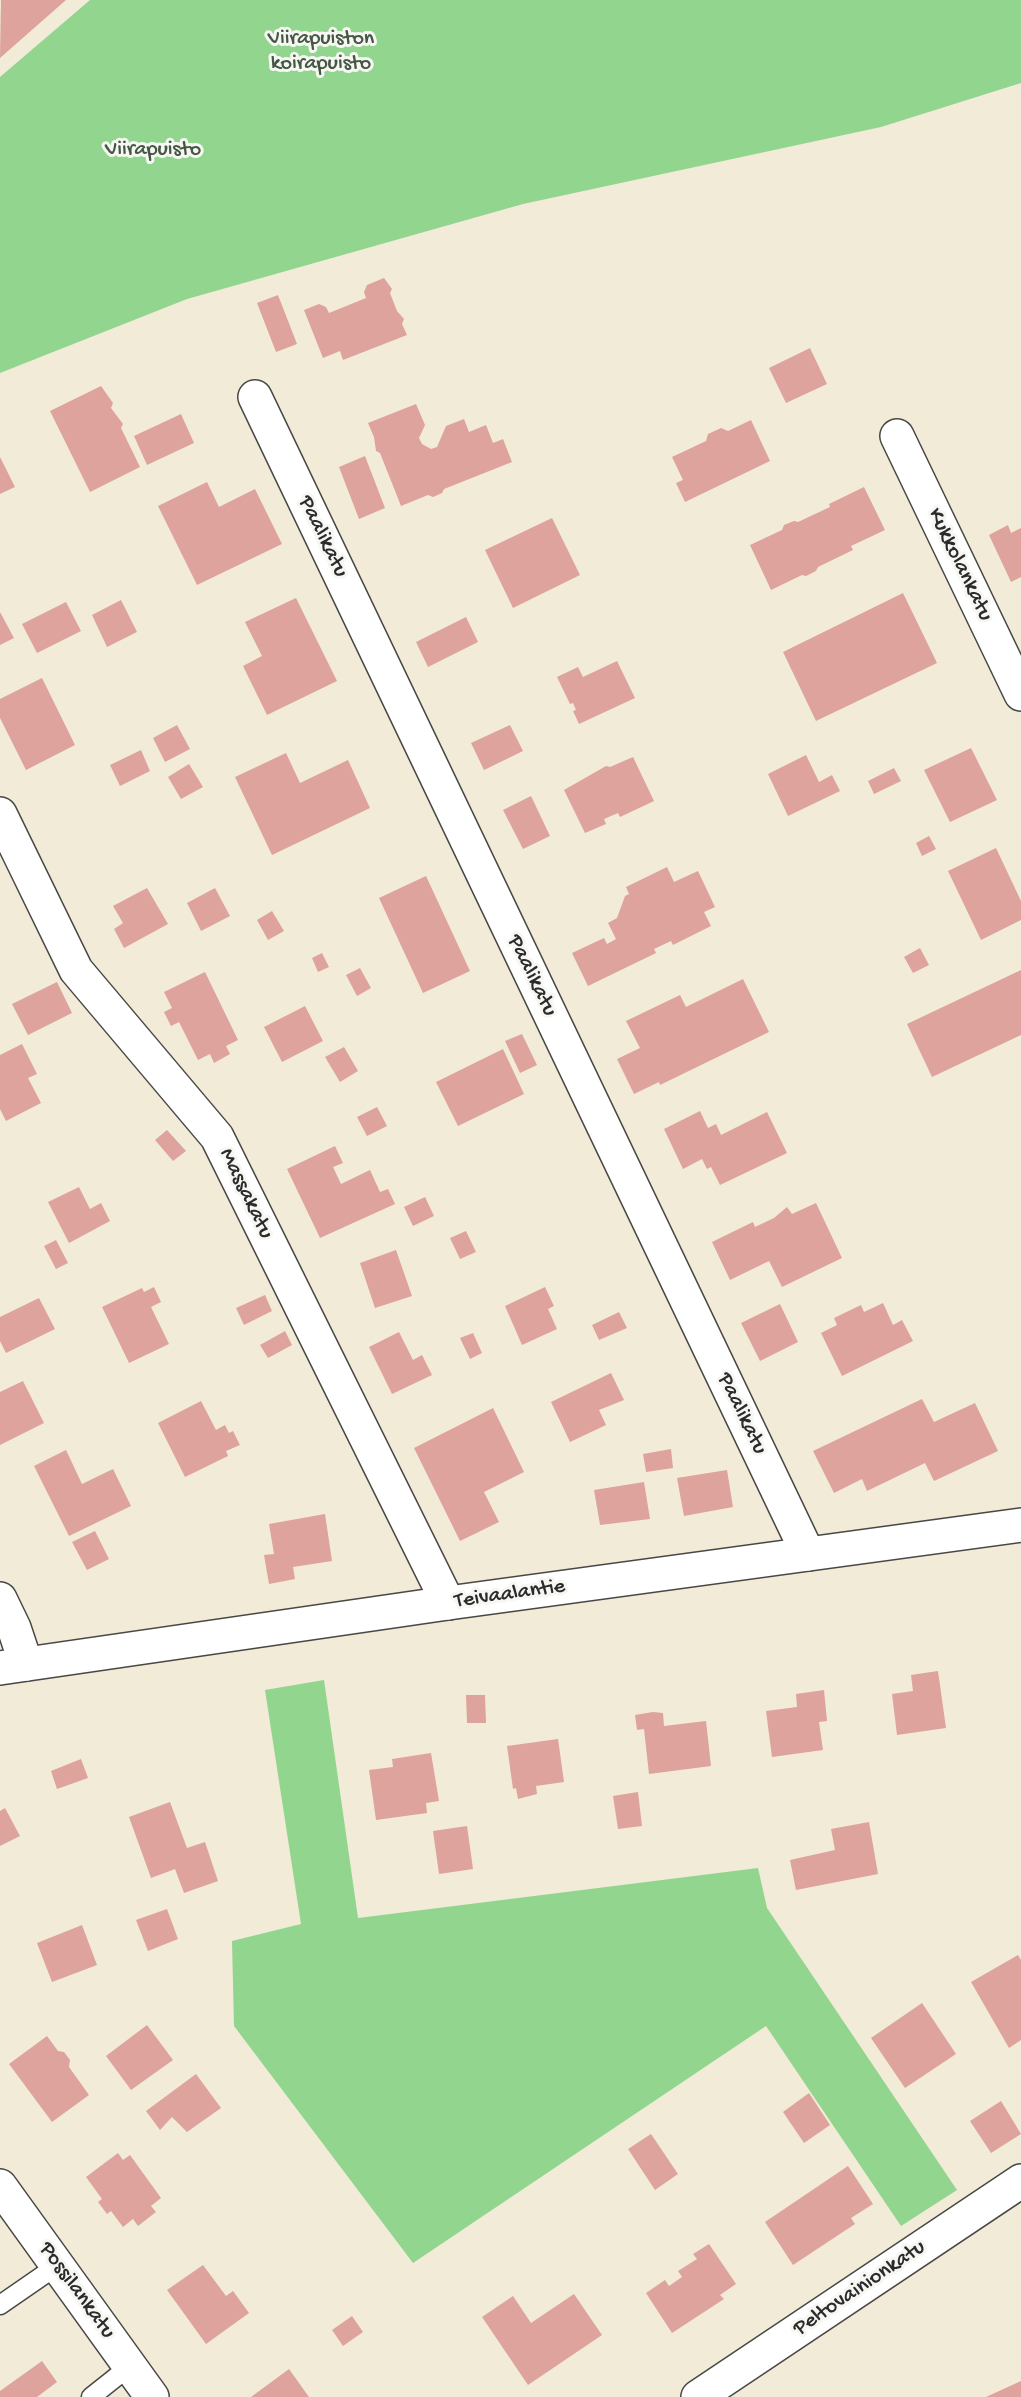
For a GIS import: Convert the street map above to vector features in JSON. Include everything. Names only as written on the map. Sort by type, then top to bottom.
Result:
[{"type":"street","name":"Paalikatu","points":[[255,398],[808,1554]]},
{"type":"street","name":"Kukkolankatu","points":[[897,436],[1021,693]]},
{"type":"street","name":"Massakatu","points":[[0,813],[76,970],[217,1137],[448,1603]]},
{"type":"street","name":"Teivaalantie","points":[[13,1666],[448,1603],[1021,1525]]},
{"type":"street","points":[[0,1599],[14,1628],[13,1666]]},
{"type":"street","name":"Peltovainionkatu","points":[[698,2397],[1021,2181]]},
{"type":"street","name":"Possilankatu","points":[[0,2186],[152,2397]]},
{"type":"lane","points":[[0,2305],[58,2265]]},
{"type":"lane","points":[[91,2397],[130,2366]]},
{"type":"green space","name":"Viirapuisto","points":[[90,0],[1021,0],[1021,83],[881,127],[523,204],[187,299],[0,373],[0,77]]},
{"type":"green space","points":[[324,1680],[358,1918],[758,1868],[767,1908],[957,2190],[901,2226],[766,2026],[413,2263],[234,2026],[232,1941],[301,1924],[265,1690]]},
{"type":"building","points":[[1,0],[66,0],[0,58]]},
{"type":"building","points":[[384,278],[392,289],[390,293],[397,311],[404,319],[402,324],[407,335],[343,360],[340,351],[323,358],[304,310],[319,304],[326,307],[329,313],[366,298],[364,292],[367,285]]},
{"type":"building","points":[[278,295],[297,344],[276,352],[257,303]]},
{"type":"building","points":[[810,348],[827,384],[786,403],[769,368]]},
{"type":"building","points":[[101,386],[113,403],[111,408],[123,424],[121,428],[140,467],[90,492],[50,411]]},
{"type":"building","points":[[416,404],[425,425],[419,438],[422,444],[431,449],[437,447],[446,426],[464,419],[469,432],[486,425],[493,443],[503,439],[512,462],[444,489],[442,493],[433,497],[428,495],[401,506],[380,453],[376,451],[374,437],[368,423]]},
{"type":"building","points":[[181,414],[194,443],[147,465],[134,436]]},
{"type":"building","points":[[751,420],[770,461],[685,502],[676,483],[683,480],[672,457],[706,441],[708,434],[721,428],[728,431]]},
{"type":"building","points":[[365,456],[385,508],[359,519],[339,467]]},
{"type":"building","points":[[0,457],[15,487],[0,494]]},
{"type":"building","points":[[207,482],[219,507],[255,489],[282,544],[197,585],[158,506]]},
{"type":"building","points":[[864,487],[885,530],[851,546],[853,550],[818,567],[816,571],[771,590],[750,545],[782,530],[784,525],[794,521],[798,522],[830,507],[829,504]]},
{"type":"building","points":[[552,518],[580,575],[513,608],[485,550]]},
{"type":"building","points":[[1008,525],[1011,533],[1021,528],[1021,577],[1011,582],[989,535]]},
{"type":"building","points":[[903,593],[937,663],[816,721],[783,652]]},
{"type":"building","points":[[296,598],[337,681],[267,715],[243,666],[262,656],[245,622]]},
{"type":"building","points":[[121,600],[137,632],[107,647],[92,615]]},
{"type":"building","points":[[66,602],[81,631],[37,653],[22,624]]},
{"type":"building","points":[[0,612],[14,638],[0,645]]},
{"type":"building","points":[[466,617],[478,642],[428,667],[416,642]]},
{"type":"building","points":[[617,661],[635,698],[579,724],[573,711],[576,710],[573,703],[570,704],[557,677],[578,667],[583,677]]},
{"type":"building","points":[[42,678],[75,745],[26,770],[0,718],[0,699]]},
{"type":"building","points":[[177,725],[190,749],[165,762],[153,738]]},
{"type":"building","points":[[510,725],[523,751],[484,770],[471,743]]},
{"type":"building","points":[[971,748],[997,800],[950,822],[924,770]]},
{"type":"building","points":[[141,750],[150,771],[120,786],[110,765]]},
{"type":"building","points":[[286,753],[300,783],[348,760],[370,808],[272,855],[235,777]]},
{"type":"building","points":[[806,755],[819,782],[832,775],[840,791],[788,816],[768,774]]},
{"type":"building","points":[[633,757],[654,801],[620,817],[618,813],[604,819],[606,824],[585,833],[564,790],[606,766],[610,767]]},
{"type":"building","points":[[189,764],[203,787],[181,799],[168,777]]},
{"type":"building","points":[[894,768],[901,781],[874,794],[868,781]]},
{"type":"building","points":[[531,796],[550,836],[523,849],[503,810]]},
{"type":"building","points":[[929,836],[936,849],[922,856],[916,843]]},
{"type":"building","points":[[996,848],[1021,901],[1021,920],[981,940],[948,871]]},
{"type":"building","points":[[667,867],[674,882],[698,871],[715,907],[704,912],[711,926],[673,945],[671,941],[654,949],[656,953],[588,986],[572,953],[604,938],[607,944],[616,939],[608,923],[617,918],[625,896],[629,894],[626,887]]},
{"type":"building","points":[[426,876],[470,971],[423,993],[379,898]]},
{"type":"building","points":[[147,888],[168,924],[124,948],[114,929],[123,923],[113,906]]},
{"type":"building","points":[[215,888],[230,916],[201,931],[187,903]]},
{"type":"building","points":[[272,911],[284,931],[268,940],[257,920]]},
{"type":"building","points":[[920,948],[929,965],[913,973],[904,957]]},
{"type":"building","points":[[322,953],[329,967],[318,972],[312,958]]},
{"type":"building","points":[[360,968],[371,988],[357,996],[346,975]]},
{"type":"building","points":[[1021,970],[1021,1035],[932,1077],[907,1024]]},
{"type":"building","points":[[205,972],[238,1040],[226,1046],[230,1054],[214,1063],[210,1054],[198,1060],[179,1022],[171,1026],[164,1012],[172,1008],[164,992]]},
{"type":"building","points":[[743,979],[769,1032],[660,1085],[659,1082],[634,1094],[617,1059],[640,1048],[626,1021],[680,995],[686,1007]]},
{"type":"building","points":[[57,982],[72,1013],[28,1035],[12,1004]]},
{"type":"building","points":[[305,1006],[323,1041],[282,1062],[264,1027]]},
{"type":"building","points":[[522,1034],[537,1065],[520,1073],[505,1041]]},
{"type":"building","points":[[22,1044],[37,1074],[28,1078],[41,1103],[6,1121],[0,1109],[0,1055]]},
{"type":"building","points":[[344,1047],[358,1071],[340,1082],[325,1057]]},
{"type":"building","points":[[503,1049],[524,1094],[458,1126],[436,1082]]},
{"type":"building","points":[[377,1107],[387,1126],[367,1136],[357,1117]]},
{"type":"building","points":[[700,1111],[708,1128],[716,1124],[721,1135],[767,1112],[787,1153],[720,1185],[711,1167],[707,1169],[702,1159],[683,1169],[664,1129]]},
{"type":"building","points":[[167,1130],[186,1151],[173,1161],[155,1140]]},
{"type":"building","points":[[335,1146],[343,1163],[333,1167],[341,1184],[370,1170],[380,1192],[388,1189],[395,1204],[320,1238],[287,1169]]},
{"type":"building","points":[[79,1187],[90,1209],[101,1203],[110,1221],[69,1243],[48,1202]]},
{"type":"building","points":[[425,1197],[434,1216],[413,1226],[404,1207]]},
{"type":"building","points":[[816,1203],[842,1258],[782,1287],[769,1261],[730,1280],[712,1242],[753,1222],[755,1227],[774,1218],[787,1207],[792,1214]]},
{"type":"building","points":[[466,1231],[476,1252],[460,1259],[450,1238]]},
{"type":"building","points":[[56,1240],[68,1263],[56,1269],[44,1246]]},
{"type":"building","points":[[396,1250],[412,1296],[375,1308],[360,1263]]},
{"type":"building","points":[[154,1287],[161,1302],[151,1307],[169,1344],[129,1363],[102,1307],[142,1288],[144,1292]]},
{"type":"building","points":[[545,1287],[554,1306],[548,1309],[557,1329],[522,1345],[505,1306]]},
{"type":"building","points":[[265,1295],[272,1311],[244,1325],[236,1308]]},
{"type":"building","points":[[39,1298],[55,1329],[6,1353],[0,1341],[0,1317]]},
{"type":"building","points":[[883,1303],[893,1325],[902,1320],[913,1341],[842,1376],[821,1333],[837,1325],[834,1318],[861,1305],[864,1312]]},
{"type":"building","points":[[780,1304],[798,1342],[760,1361],[741,1323]]},
{"type":"building","points":[[619,1312],[627,1328],[599,1340],[592,1325]]},
{"type":"building","points":[[285,1331],[292,1345],[268,1358],[260,1345]]},
{"type":"building","points":[[399,1332],[413,1360],[422,1355],[432,1375],[392,1394],[369,1347]]},
{"type":"building","points":[[473,1333],[482,1353],[470,1359],[460,1338]]},
{"type":"building","points":[[611,1373],[624,1400],[599,1410],[606,1425],[570,1442],[551,1402]]},
{"type":"building","points":[[23,1381],[44,1423],[0,1445],[0,1392]]},
{"type":"building","points":[[922,1399],[934,1422],[975,1403],[998,1451],[934,1481],[925,1463],[867,1491],[862,1479],[834,1493],[813,1451]]},
{"type":"building","points":[[201,1401],[216,1430],[225,1425],[229,1433],[233,1431],[240,1445],[226,1451],[228,1456],[185,1477],[158,1423]]},
{"type":"building","points":[[493,1408],[524,1472],[484,1492],[499,1522],[460,1541],[414,1448]]},
{"type":"building","points":[[671,1449],[673,1468],[646,1472],[643,1454]]},
{"type":"building","points":[[66,1450],[82,1484],[113,1469],[131,1506],[69,1536],[34,1466]]},
{"type":"building","points":[[727,1470],[733,1507],[684,1516],[677,1478]]},
{"type":"building","points":[[644,1482],[650,1519],[600,1525],[594,1490]]},
{"type":"building","points":[[325,1514],[332,1561],[293,1567],[295,1579],[269,1584],[264,1555],[274,1554],[269,1524]]},
{"type":"building","points":[[95,1531],[109,1559],[87,1570],[72,1542]]},
{"type":"building","points":[[938,1671],[946,1728],[897,1735],[892,1694],[913,1691],[911,1675]]},
{"type":"building","points":[[824,1690],[827,1721],[819,1722],[823,1750],[772,1757],[766,1711],[797,1707],[796,1694]]},
{"type":"building","points":[[466,1695],[485,1695],[486,1723],[467,1723]]},
{"type":"building","points":[[663,1713],[664,1726],[706,1721],[711,1766],[649,1774],[644,1729],[637,1730],[635,1715]]},
{"type":"building","points":[[558,1739],[564,1782],[536,1786],[537,1794],[518,1799],[516,1788],[513,1789],[507,1746]]},
{"type":"building","points":[[431,1753],[439,1801],[426,1803],[427,1813],[376,1820],[369,1770],[393,1767],[392,1759]]},
{"type":"building","points":[[81,1759],[88,1778],[57,1789],[51,1771]]},
{"type":"building","points":[[638,1792],[642,1826],[618,1829],[613,1796]]},
{"type":"building","points":[[170,1802],[187,1848],[205,1842],[218,1881],[184,1893],[175,1869],[151,1878],[129,1817]]},
{"type":"building","points":[[5,1808],[20,1836],[0,1846],[0,1811]]},
{"type":"building","points":[[869,1822],[878,1874],[796,1890],[790,1860],[835,1850],[831,1829]]},
{"type":"building","points":[[467,1826],[473,1869],[439,1874],[433,1831]]},
{"type":"building","points":[[167,1909],[178,1939],[148,1951],[136,1920]]},
{"type":"building","points":[[82,1925],[97,1965],[52,1982],[37,1943]]},
{"type":"building","points":[[1018,1955],[1021,1960],[1021,2040],[1009,2048],[971,1982]]},
{"type":"building","points":[[922,2003],[956,2054],[905,2088],[871,2038]]},
{"type":"building","points":[[147,2025],[173,2060],[131,2090],[106,2056]]},
{"type":"building","points":[[47,2036],[58,2051],[64,2052],[70,2060],[69,2067],[89,2095],[52,2122],[9,2064]]},
{"type":"building","points":[[196,2074],[221,2108],[187,2132],[172,2117],[160,2130],[146,2111]]},
{"type":"building","points":[[809,2093],[830,2125],[804,2143],[783,2112]]},
{"type":"building","points":[[1001,2101],[1021,2134],[991,2153],[970,2121]]},
{"type":"building","points":[[651,2134],[678,2174],[655,2190],[628,2149]]},
{"type":"building","points":[[118,2153],[123,2160],[130,2155],[161,2198],[151,2206],[156,2212],[138,2226],[133,2219],[123,2227],[111,2211],[107,2214],[98,2202],[102,2199],[86,2177]]},
{"type":"building","points":[[848,2166],[873,2204],[851,2218],[855,2224],[793,2265],[765,2222]]},
{"type":"building","points":[[709,2244],[736,2284],[720,2295],[724,2299],[672,2333],[646,2293],[665,2280],[669,2286],[682,2277],[678,2271],[697,2259],[693,2254]]},
{"type":"building","points":[[203,2265],[226,2296],[233,2291],[249,2313],[206,2344],[167,2290]]},
{"type":"building","points":[[574,2294],[602,2335],[528,2385],[482,2317],[513,2296],[531,2323]]},
{"type":"building","points":[[352,2316],[363,2332],[343,2346],[332,2330]]},
{"type":"building","points":[[42,2361],[57,2382],[37,2397],[0,2397],[0,2391]]},
{"type":"building","points":[[289,2369],[309,2397],[251,2397]]},
{"type":"building","points":[[1021,2381],[1021,2397],[986,2397]]},
{"type":"park label","name":"Viirapuiston koirapuisto","points":[[321,52]]}]
